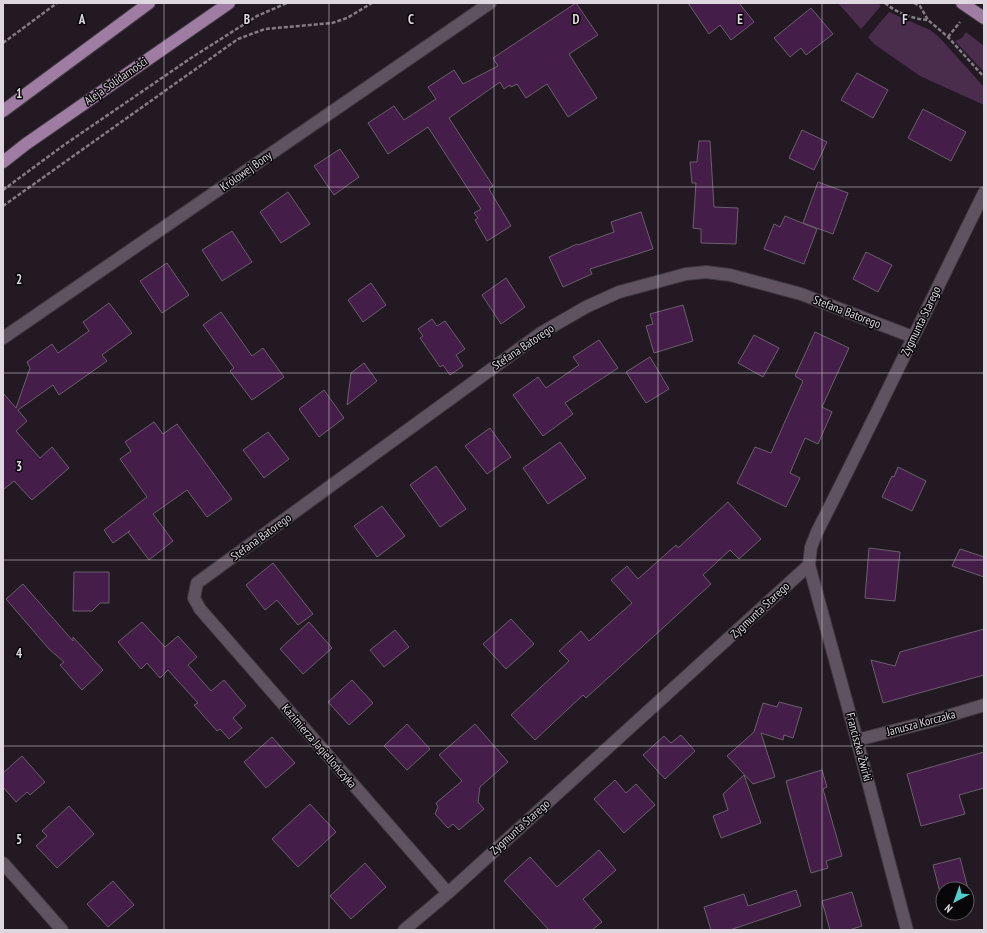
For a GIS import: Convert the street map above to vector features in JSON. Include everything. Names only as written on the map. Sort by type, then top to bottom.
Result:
[{"type":"main road","points":[[3,111],[149,3]]},
{"type":"main road","name":"Aleja Solidarności","points":[[3,162],[26,144],[229,3]]},
{"type":"main road","points":[[962,3],[984,18]]},
{"type":"street","name":"Królowej Bony","points":[[3,338],[490,3]]},
{"type":"street","name":"Zygmunta Starego","points":[[404,930],[448,893],[808,565],[811,547],[817,532],[875,417],[984,193]]},
{"type":"street","name":"Stefana Batorego","points":[[194,598],[197,583],[534,337],[586,308],[619,292],[686,274],[706,272],[730,275],[801,294],[913,337]]},
{"type":"street","name":"Franciszka Żwirki","points":[[808,565],[857,740],[907,930]]},
{"type":"street","name":"Kazimierza Jagiellończyka","points":[[194,598],[200,609],[448,893]]},
{"type":"street","name":"Janusza Korczaka","points":[[857,740],[928,722],[984,705]]},
{"type":"street","points":[[3,863],[62,930]]},
{"type":"path","points":[[3,44],[57,3]]},
{"type":"path","points":[[3,190],[64,145],[190,58],[257,16],[287,3]]},
{"type":"path","points":[[3,206],[238,39],[265,29],[332,22],[347,18],[372,3]]},
{"type":"path","points":[[885,3],[895,10],[916,20],[928,20]]},
{"type":"path","points":[[914,3],[920,6],[928,20],[948,37],[984,77]]},
{"type":"shaded area","points":[[838,3],[878,3],[881,6],[861,29]]},
{"type":"shaded area","points":[[889,12],[930,30],[938,36],[984,87],[984,105],[920,76],[874,44],[868,37]]},
{"type":"shaded area","points":[[966,32],[984,46],[984,72],[955,41],[962,38]]},
{"type":"building","points":[[576,3],[598,35],[569,54],[597,98],[568,117],[547,84],[526,98],[517,84],[511,87],[510,85],[504,89],[500,82],[449,118],[493,186],[489,189],[511,226],[487,241],[475,220],[478,218],[474,213],[481,209],[428,127],[388,154],[368,123],[394,106],[404,120],[436,99],[428,87],[454,70],[463,84],[498,66],[493,58]]},
{"type":"building","points":[[688,3],[739,3],[754,22],[731,40],[720,25],[709,34]]},
{"type":"building","points":[[811,8],[833,34],[806,55],[801,48],[790,57],[774,38]]},
{"type":"building","points":[[857,73],[888,90],[873,118],[841,100]]},
{"type":"building","points":[[923,109],[966,132],[951,161],[908,138]]},
{"type":"building","points":[[802,130],[827,142],[814,170],[789,158]]},
{"type":"building","points":[[699,141],[710,141],[714,207],[738,208],[736,244],[701,243],[701,229],[693,228],[696,183],[692,183],[690,162],[697,162]]},
{"type":"building","points":[[340,149],[359,177],[334,195],[314,166]]},
{"type":"building","points":[[818,182],[848,193],[833,234],[803,223]]},
{"type":"building","points":[[288,192],[310,224],[281,243],[260,212]]},
{"type":"building","points":[[641,212],[653,249],[590,269],[592,274],[563,287],[549,257],[577,244],[578,245],[614,232],[611,222]]},
{"type":"building","points":[[785,216],[817,229],[804,264],[764,249],[774,224],[780,227]]},
{"type":"building","points":[[232,231],[252,262],[222,281],[202,250]]},
{"type":"building","points":[[866,252],[892,265],[878,292],[853,279]]},
{"type":"building","points":[[167,263],[189,295],[162,313],[140,281]]},
{"type":"building","points":[[506,278],[525,307],[501,324],[482,295]]},
{"type":"building","points":[[371,283],[386,305],[363,322],[348,300]]},
{"type":"building","points":[[109,303],[132,333],[102,355],[107,361],[59,395],[53,385],[18,410],[27,421],[16,431],[40,458],[52,447],[69,468],[32,500],[14,481],[3,490],[3,393],[16,408],[30,368],[27,362],[52,344],[58,353],[89,331],[83,322]]},
{"type":"building","points":[[683,305],[693,341],[654,353],[646,326],[653,324],[650,314]]},
{"type":"building","points":[[221,312],[252,356],[263,348],[284,377],[252,400],[230,371],[234,368],[203,325]]},
{"type":"building","points":[[432,319],[437,326],[445,321],[465,349],[456,355],[463,366],[450,375],[443,365],[440,367],[420,338],[423,336],[418,329]]},
{"type":"building","points":[[815,332],[849,348],[822,407],[832,412],[818,444],[805,438],[790,473],[800,478],[786,507],[737,483],[755,447],[771,453],[803,381],[795,376]]},
{"type":"building","points":[[754,335],[779,348],[763,377],[738,363]]},
{"type":"building","points":[[599,340],[618,368],[565,403],[573,414],[543,436],[513,395],[538,377],[546,388],[579,365],[573,357]]},
{"type":"building","points":[[650,357],[669,389],[646,403],[626,372]]},
{"type":"building","points":[[364,363],[377,381],[347,405],[351,373]]},
{"type":"building","points":[[324,390],[344,418],[319,437],[299,409]]},
{"type":"building","points":[[154,422],[163,434],[177,424],[232,499],[207,517],[187,490],[153,514],[173,541],[149,560],[128,532],[113,543],[104,530],[147,497],[120,459],[131,451],[125,442]]},
{"type":"building","points":[[490,428],[511,457],[487,474],[465,446]]},
{"type":"building","points":[[268,432],[289,459],[264,478],[243,450]]},
{"type":"building","points":[[560,442],[586,478],[548,504],[523,468]]},
{"type":"building","points":[[436,466],[466,509],[440,527],[410,485]]},
{"type":"building","points":[[898,467],[926,481],[912,511],[882,497]]},
{"type":"building","points":[[728,502],[761,539],[739,559],[730,550],[703,575],[711,584],[586,698],[583,695],[535,740],[511,715],[569,661],[559,651],[581,631],[589,641],[632,603],[611,580],[627,566],[638,579],[676,545],[678,548]]},
{"type":"building","points":[[382,506],[405,536],[377,557],[354,526]]},
{"type":"building","points":[[869,548],[900,552],[895,601],[865,598]]},
{"type":"building","points":[[960,549],[984,557],[984,577],[952,566]]},
{"type":"building","points":[[273,563],[313,614],[298,625],[277,600],[265,610],[246,585]]},
{"type":"building","points":[[74,572],[109,572],[109,603],[100,603],[92,611],[73,611]]},
{"type":"building","points":[[23,584],[73,641],[73,637],[103,670],[82,690],[60,665],[64,662],[49,649],[6,599]]},
{"type":"building","points":[[511,619],[534,644],[506,669],[483,644]]},
{"type":"building","points":[[142,622],[165,647],[178,636],[197,657],[188,665],[211,691],[224,680],[246,706],[233,718],[242,728],[229,739],[220,729],[217,731],[194,705],[198,703],[168,670],[160,678],[147,663],[141,669],[118,642]]},
{"type":"building","points":[[309,622],[332,648],[303,674],[280,649]]},
{"type":"building","points":[[984,629],[984,675],[883,703],[871,660],[895,666],[900,652]]},
{"type":"building","points":[[395,630],[409,647],[384,667],[370,650]]},
{"type":"building","points":[[352,680],[373,703],[349,725],[328,702]]},
{"type":"building","points":[[779,702],[802,708],[793,738],[784,735],[783,740],[761,733],[775,777],[753,784],[727,756],[754,732],[763,703],[777,707]]},
{"type":"building","points":[[407,724],[430,749],[407,770],[384,746]]},
{"type":"building","points":[[475,724],[508,762],[480,787],[478,802],[484,809],[459,830],[453,824],[448,828],[435,814],[438,807],[436,803],[462,781],[439,755]]},
{"type":"building","points":[[681,735],[695,751],[665,779],[643,755],[664,736],[671,743]]},
{"type":"building","points":[[272,737],[295,763],[266,788],[244,762]]},
{"type":"building","points":[[984,752],[984,788],[959,795],[965,814],[921,826],[907,774]]},
{"type":"building","points":[[22,756],[45,782],[30,795],[27,792],[16,802],[3,787],[3,773]]},
{"type":"building","points":[[822,770],[827,787],[823,789],[842,856],[826,861],[828,868],[811,873],[786,781]]},
{"type":"building","points":[[744,775],[761,823],[721,838],[713,816],[728,810],[723,794]]},
{"type":"building","points":[[615,780],[626,793],[636,784],[655,805],[624,833],[594,799]]},
{"type":"building","points":[[310,804],[336,832],[298,867],[272,839]]},
{"type":"building","points":[[69,806],[94,834],[57,868],[36,846],[47,836],[42,831]]},
{"type":"building","points":[[599,850],[616,870],[583,899],[602,922],[592,930],[549,930],[504,881],[530,857],[557,887]]},
{"type":"building","points":[[960,858],[966,881],[937,881],[933,865]]},
{"type":"building","points":[[365,863],[386,887],[351,919],[330,896]]},
{"type":"building","points":[[113,881],[134,905],[108,927],[87,904]]},
{"type":"building","points":[[796,890],[801,906],[730,930],[711,930],[704,907],[744,894],[748,906]]},
{"type":"building","points":[[852,892],[862,926],[849,930],[830,930],[822,901]]}]
